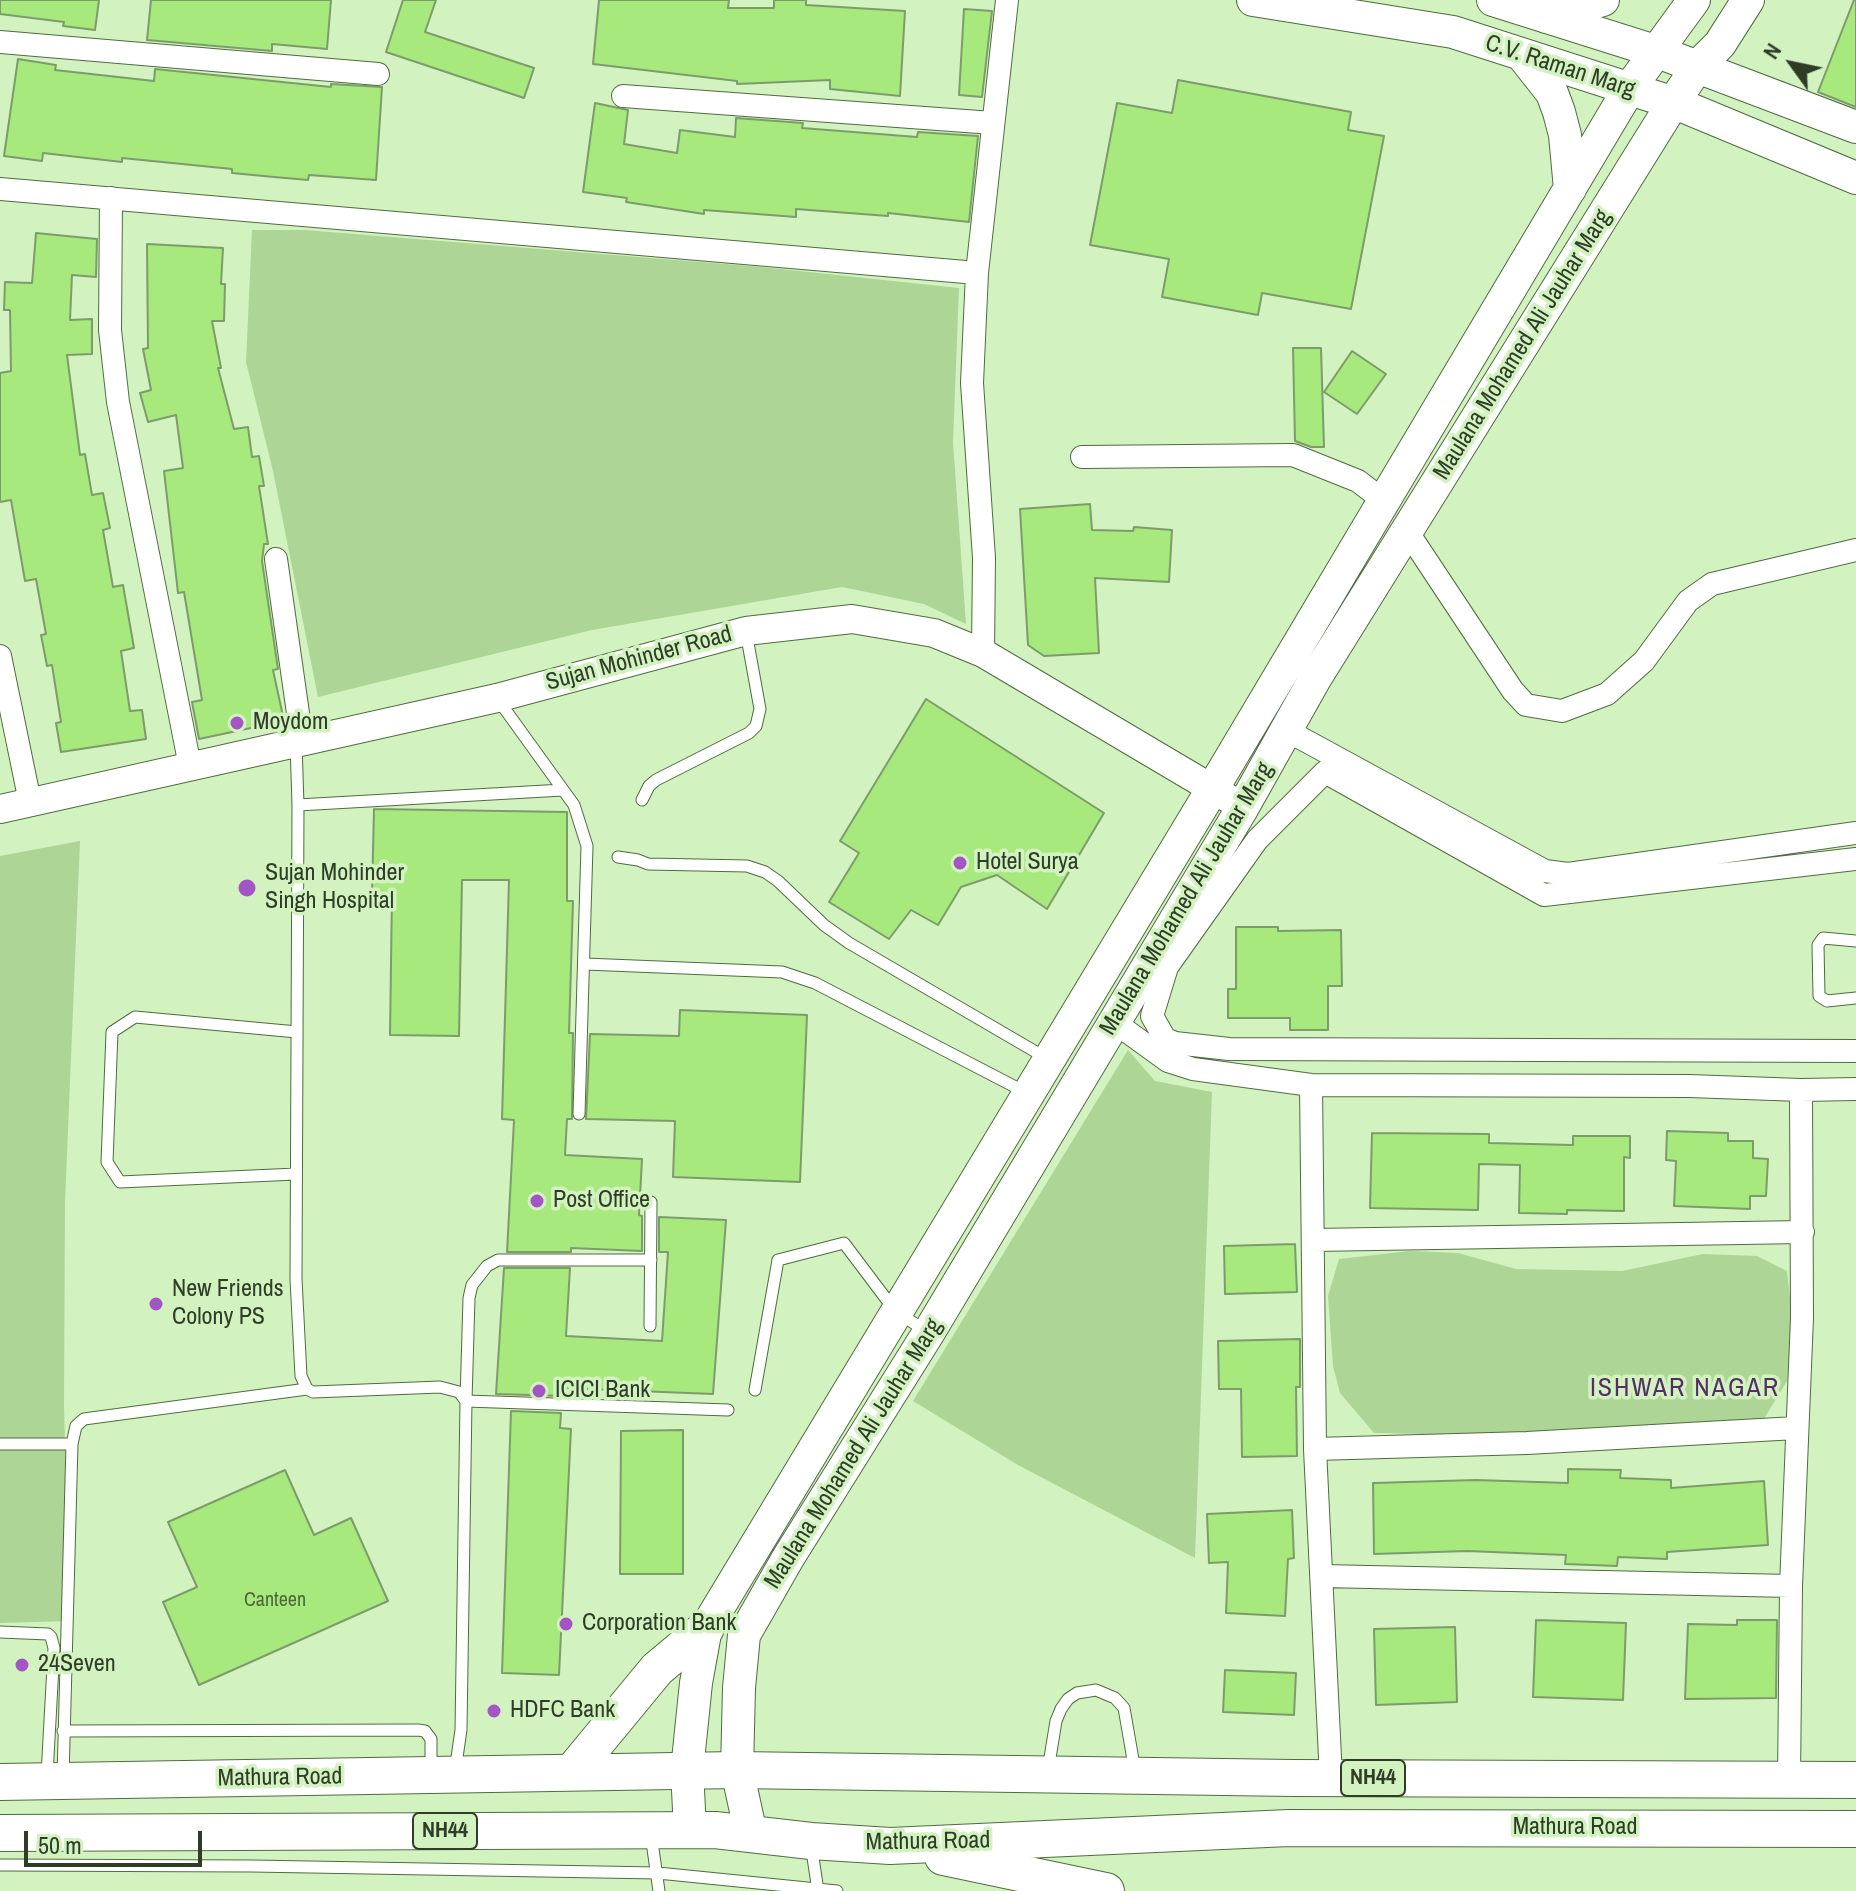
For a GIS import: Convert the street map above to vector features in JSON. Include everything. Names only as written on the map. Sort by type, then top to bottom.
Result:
[{"type":"main road","name":"C.V. Raman Marg","points":[[1253,0],[1453,32],[1673,103],[1856,178]]},
{"type":"main road","name":"C.V. Raman Marg","points":[[1493,0],[1658,52],[1856,127]]},
{"type":"main road","points":[[1546,17],[1603,0]]},
{"type":"main road","name":"Maulana Mohamed Ali Jauhar Marg","points":[[690,1830],[687,1770],[696,1683],[706,1628],[1213,788],[1629,89],[1694,0]]},
{"type":"main road","name":"Maulana Mohamed Ali Jauhar Marg","points":[[751,1834],[737,1770],[744,1635],[788,1558],[929,1332],[1407,531],[1673,103],[1698,66],[1720,44],[1748,0]]},
{"type":"main road","points":[[1522,55],[1552,93],[1559,112],[1565,135],[1570,189]]},
{"type":"main road","points":[[572,1772],[657,1669],[706,1628]]},
{"type":"main road","name":"Mathura Road","points":[[0,1782],[687,1770],[1331,1778],[1856,1780]]},
{"type":"main road","name":"Mathura Road","points":[[0,1833],[690,1830],[890,1846],[1289,1828],[1856,1829]]},
{"type":"main road","points":[[890,1846],[1106,1891]]},
{"type":"street","points":[[983,653],[984,558],[972,383],[977,273],[1007,0]]},
{"type":"street","points":[[0,42],[378,74]]},
{"type":"street","points":[[623,96],[993,123]]},
{"type":"street","points":[[0,189],[977,273]]},
{"type":"street","points":[[111,198],[110,330],[118,402],[190,766]]},
{"type":"street","points":[[1082,457],[1293,455],[1358,481],[1384,501]]},
{"type":"street","points":[[1407,531],[1513,691],[1526,705],[1562,711],[1607,694],[1644,661],[1688,601],[1712,584],[1856,550]]},
{"type":"street","points":[[276,559],[299,742]]},
{"type":"street","name":"Sujan Mohinder Road","points":[[0,809],[497,698],[699,641],[746,631],[852,619],[934,633],[983,653],[1243,807]]},
{"type":"street","points":[[0,656],[30,802]]},
{"type":"street","points":[[1286,730],[1545,871],[1568,874],[1856,833]]},
{"type":"street","points":[[1856,859],[1544,895],[1325,772],[1257,840],[1176,954],[1167,967],[1152,1016],[1165,1039],[1175,1043],[1229,1049],[1856,1051]]},
{"type":"street","points":[[1114,1022],[1168,1061],[1193,1069],[1311,1085],[1856,1089]]},
{"type":"street","points":[[1311,1085],[1315,1449],[1331,1778]]},
{"type":"street","points":[[1789,1780],[1791,1586],[1803,1232],[1801,1090]]},
{"type":"street","points":[[1314,1240],[1803,1232]]},
{"type":"street","points":[[1315,1449],[1527,1443],[1796,1428]]},
{"type":"street","points":[[1322,1576],[1791,1586]]},
{"type":"lane","points":[[642,800],[656,780],[749,733],[756,726],[760,709],[746,631]]},
{"type":"lane","points":[[497,698],[574,805],[587,846],[579,1114]]},
{"type":"lane","points":[[299,742],[296,1279],[301,1376],[307,1389]]},
{"type":"lane","points":[[298,805],[563,790]]},
{"type":"lane","points":[[618,857],[648,864],[747,866],[765,872],[849,943],[1049,1059]]},
{"type":"lane","points":[[1856,941],[1823,938],[1818,945],[1819,996],[1827,1001],[1856,998]]},
{"type":"lane","points":[[585,964],[782,972],[815,983],[1028,1094]]},
{"type":"lane","points":[[296,1174],[120,1182],[107,1162],[112,1032],[135,1017],[297,1032]]},
{"type":"lane","points":[[650,1326],[651,1202]]},
{"type":"lane","points":[[755,1390],[778,1260],[844,1243],[896,1312],[929,1332]]},
{"type":"lane","points":[[443,1776],[461,1730],[466,1401],[472,1285],[487,1266],[498,1260],[651,1260]]},
{"type":"lane","points":[[55,1781],[63,1731],[72,1444],[74,1431],[84,1419],[307,1389],[313,1392],[440,1387],[459,1392],[466,1401]]},
{"type":"lane","points":[[466,1401],[728,1410]]},
{"type":"lane","points":[[0,1444],[72,1444]]},
{"type":"lane","points":[[0,1632],[48,1634],[51,1637],[54,1648],[55,1781]]},
{"type":"lane","points":[[1048,1774],[1056,1721],[1061,1709],[1077,1693],[1096,1690],[1115,1698],[1124,1708],[1136,1776]]},
{"type":"lane","points":[[63,1731],[418,1730],[425,1731],[431,1739],[443,1776]]},
{"type":"lane","points":[[650,1830],[659,1891]]},
{"type":"lane","points":[[811,1841],[818,1890]]},
{"type":"lane","points":[[0,1865],[658,1873],[837,1891]]},
{"type":"green space","points":[[252,230],[305,230],[762,267],[959,288],[953,442],[966,624],[924,604],[842,587],[592,630],[318,697],[273,471],[246,362]]},
{"type":"green space","points":[[80,841],[65,1202],[64,1406],[70,1621],[0,1623],[0,856]]},
{"type":"green space","points":[[1128,1050],[1155,1081],[1212,1092],[1195,1558],[1018,1465],[913,1401]]},
{"type":"green space","points":[[1410,1251],[1458,1253],[1516,1269],[1622,1271],[1703,1254],[1757,1256],[1787,1271],[1793,1324],[1787,1381],[1762,1422],[1512,1436],[1374,1433],[1340,1393],[1333,1366],[1328,1296],[1339,1259]]},
{"type":"building","points":[[0,0],[99,0],[95,30],[63,26],[64,22],[0,14]]},
{"type":"building","points":[[151,0],[331,0],[327,49],[272,44],[272,51],[147,40]]},
{"type":"building","points":[[403,0],[436,0],[425,32],[534,68],[524,98],[386,52]]},
{"type":"building","points":[[599,0],[729,0],[728,8],[774,8],[774,0],[806,0],[806,5],[905,11],[900,96],[830,89],[830,80],[737,84],[737,81],[593,64]]},
{"type":"building","points":[[1856,0],[1856,107],[1818,92]]},
{"type":"building","points":[[964,9],[992,11],[982,97],[959,95]]},
{"type":"building","points":[[18,59],[56,65],[55,70],[154,81],[155,69],[331,87],[331,84],[382,87],[376,180],[309,175],[308,180],[122,158],[122,162],[43,153],[42,161],[4,156]]},
{"type":"building","points":[[1178,80],[1351,112],[1348,130],[1384,136],[1351,309],[1262,293],[1258,315],[1162,297],[1169,259],[1090,245],[1117,103],[1172,113]]},
{"type":"building","points":[[595,103],[628,110],[624,144],[677,153],[680,130],[735,137],[736,118],[803,123],[802,128],[917,137],[918,132],[978,136],[969,222],[888,213],[888,216],[796,209],[796,217],[704,210],[704,214],[583,192]]},
{"type":"building","points":[[36,233],[97,239],[96,277],[72,275],[70,320],[92,319],[92,354],[67,355],[80,455],[85,454],[92,495],[103,493],[110,528],[103,530],[113,587],[123,585],[134,648],[121,651],[130,711],[142,710],[146,739],[61,752],[56,723],[61,722],[52,665],[47,666],[41,635],[46,634],[36,579],[25,581],[11,500],[0,502],[0,373],[11,371],[10,310],[4,310],[5,282],[32,283]]},
{"type":"building","points":[[147,244],[223,248],[221,284],[225,284],[224,321],[212,321],[221,368],[218,368],[234,429],[248,427],[252,457],[259,456],[264,486],[259,486],[268,544],[264,544],[262,561],[278,669],[273,670],[284,721],[199,739],[192,702],[202,700],[184,592],[178,593],[164,471],[183,468],[176,415],[148,422],[140,393],[151,390],[143,349],[148,348]]},
{"type":"building","points":[[1293,348],[1321,348],[1324,447],[1311,447],[1295,441]]},
{"type":"building","points":[[1352,351],[1386,374],[1357,414],[1324,392]]},
{"type":"building","points":[[1090,504],[1092,530],[1133,531],[1134,527],[1172,530],[1169,582],[1095,578],[1099,653],[1044,656],[1028,645],[1020,509]]},
{"type":"building","points":[[926,699],[1104,813],[1047,909],[997,875],[961,887],[938,925],[911,910],[889,939],[829,902],[859,853],[840,841]]},
{"type":"building","points":[[374,809],[567,812],[567,901],[573,901],[569,1033],[573,1033],[572,1119],[567,1119],[565,1155],[642,1159],[639,1215],[642,1216],[642,1251],[571,1248],[571,1252],[507,1252],[514,1120],[502,1119],[509,880],[462,880],[459,1036],[390,1035],[392,893],[372,893]]},
{"type":"building","points":[[1236,927],[1278,927],[1278,931],[1341,930],[1342,986],[1328,986],[1328,1030],[1290,1030],[1290,1018],[1228,1018],[1228,989],[1236,989]]},
{"type":"building","points":[[680,1010],[807,1015],[800,1182],[673,1177],[675,1121],[586,1119],[590,1034],[679,1036]]},
{"type":"building","points":[[1667,1131],[1728,1133],[1728,1141],[1753,1141],[1753,1158],[1768,1159],[1766,1196],[1750,1196],[1750,1209],[1674,1206],[1676,1161],[1666,1160]]},
{"type":"building","points":[[1372,1133],[1489,1134],[1489,1143],[1573,1145],[1573,1136],[1630,1136],[1630,1158],[1624,1157],[1624,1211],[1519,1213],[1520,1165],[1479,1164],[1478,1210],[1370,1208]]},
{"type":"building","points":[[659,1217],[726,1220],[713,1394],[562,1388],[562,1396],[496,1394],[504,1268],[570,1268],[566,1336],[662,1341],[668,1252],[659,1252]]},
{"type":"building","points":[[1295,1244],[1297,1292],[1225,1294],[1224,1246]]},
{"type":"building","points":[[1300,1339],[1300,1387],[1296,1387],[1297,1456],[1242,1457],[1241,1389],[1219,1389],[1218,1341]]},
{"type":"building","points":[[511,1411],[561,1413],[560,1428],[571,1429],[559,1675],[502,1673]]},
{"type":"building","points":[[683,1430],[683,1574],[620,1574],[621,1431]]},
{"type":"building","points":[[1568,1469],[1621,1470],[1620,1478],[1671,1480],[1671,1488],[1764,1481],[1768,1545],[1667,1552],[1667,1559],[1618,1557],[1617,1566],[1565,1564],[1566,1555],[1467,1551],[1374,1554],[1373,1483],[1476,1480],[1568,1483]]},
{"type":"building","points":[[285,1470],[314,1535],[351,1518],[388,1601],[199,1685],[163,1602],[197,1587],[168,1522]]},
{"type":"building","points":[[1292,1510],[1294,1558],[1288,1559],[1285,1616],[1226,1613],[1228,1562],[1209,1563],[1207,1514]]},
{"type":"building","points":[[1536,1620],[1626,1623],[1623,1700],[1533,1697]]},
{"type":"building","points":[[1737,1620],[1777,1620],[1776,1698],[1685,1699],[1688,1624],[1737,1625]]},
{"type":"building","points":[[1455,1627],[1457,1702],[1376,1705],[1374,1629]]},
{"type":"building","points":[[1225,1670],[1296,1673],[1294,1715],[1223,1712]]},
{"type":"place","name":"Moydom","points":[[237,723]]},
{"type":"place","name":"Hotel Surya","points":[[960,863]]},
{"type":"place","name":"Sujan Mohinder Singh Hospital","points":[[247,888]]},
{"type":"place","name":"Post Office","points":[[537,1201]]},
{"type":"place","name":"New Friends Colony PS","points":[[156,1304]]},
{"type":"place","name":"ICICI Bank","points":[[539,1391]]},
{"type":"place","name":"Corporation Bank","points":[[566,1624]]},
{"type":"place","name":"24Seven","points":[[22,1665]]},
{"type":"place","name":"HDFC Bank","points":[[494,1711]]},
{"type":"district","name":"ISHWAR NAGAR","points":[[1685,1389]]}]
